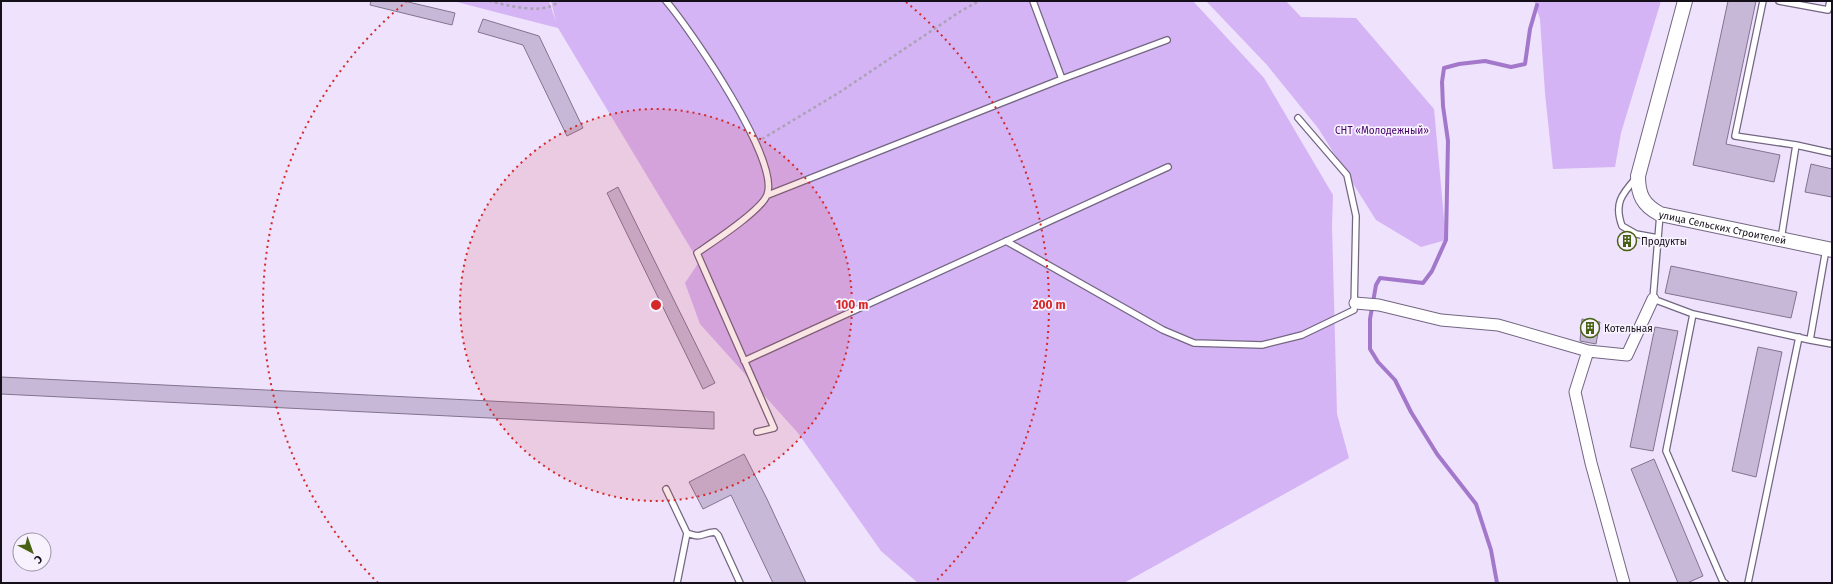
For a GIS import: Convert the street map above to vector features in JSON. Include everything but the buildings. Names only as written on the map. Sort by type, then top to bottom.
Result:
[{"type":"street","points":[[1638,176],[1685,1]]},
{"type":"street","name":"улица Сельских Строителей","points":[[1638,176],[1638,190],[1644,202],[1651,209],[1660,214],[1829,249]]},
{"type":"street","points":[[1359,303],[1379,305],[1441,320],[1498,325],[1588,351],[1627,355],[1653,298]]},
{"type":"street","points":[[1588,351],[1575,392],[1591,463],[1624,583]]},
{"type":"lane","points":[[666,1],[714,66],[757,143],[768,179],[768,195]]},
{"type":"lane","points":[[1033,1],[1062,79]]},
{"type":"lane","points":[[1763,1],[1735,136],[1796,145],[1832,153]]},
{"type":"lane","points":[[1779,1],[1828,10],[1830,1]]},
{"type":"lane","points":[[757,432],[774,428],[697,254],[758,208],[768,195],[1062,79],[1168,40]]},
{"type":"lane","points":[[1006,241],[1163,330],[1194,343],[1262,345],[1302,335],[1354,310],[1359,303],[1356,216],[1347,175],[1298,118]]},
{"type":"lane","points":[[1781,239],[1796,145]]},
{"type":"lane","points":[[744,361],[1168,167]]},
{"type":"lane","points":[[1638,176],[1623,194],[1617,213],[1622,226],[1636,234],[1658,238]]},
{"type":"lane","points":[[1660,214],[1653,298],[1693,314],[1832,344]]},
{"type":"lane","points":[[1810,340],[1829,249]]},
{"type":"lane","points":[[1693,314],[1666,451],[1723,582],[1725,583]]},
{"type":"lane","points":[[1748,583],[1799,337]]},
{"type":"lane","points":[[666,489],[687,533],[677,583]]},
{"type":"lane","points":[[687,533],[699,537],[710,532],[715,532],[718,535],[740,583]]},
{"type":"path","points":[[488,1],[521,8],[549,8],[559,1]]},
{"type":"path","points":[[757,143],[840,92],[960,11],[979,1]]},
{"type":"green space","points":[[453,1],[549,1],[556,22],[551,1],[1193,1],[1264,78],[1333,195],[1332,226],[1337,414],[1349,458],[1124,583],[918,583],[881,551],[798,433],[700,324],[685,283],[699,262],[558,28]]},
{"type":"green space","name":"СНТ «Молодежный»","points":[[1206,1],[1286,1],[1301,17],[1356,18],[1434,109],[1446,240],[1421,247],[1376,220],[1318,128],[1267,65]]},
{"type":"green space","points":[[1534,1],[1661,1],[1621,133],[1615,167],[1553,169],[1545,93],[1540,19]]},
{"type":"waterway","points":[[1497,583],[1491,550],[1476,504],[1437,454],[1411,412],[1395,380],[1378,362],[1370,349],[1370,319],[1376,285],[1380,278],[1423,283],[1432,271],[1446,240],[1448,141],[1443,106],[1442,82],[1444,68],[1459,64],[1485,61],[1511,67],[1525,64],[1530,29],[1537,5]]},
{"type":"place","name":"Продукты","points":[[1627,241]]},
{"type":"place","name":"Котельная","points":[[1590,328]]}]
